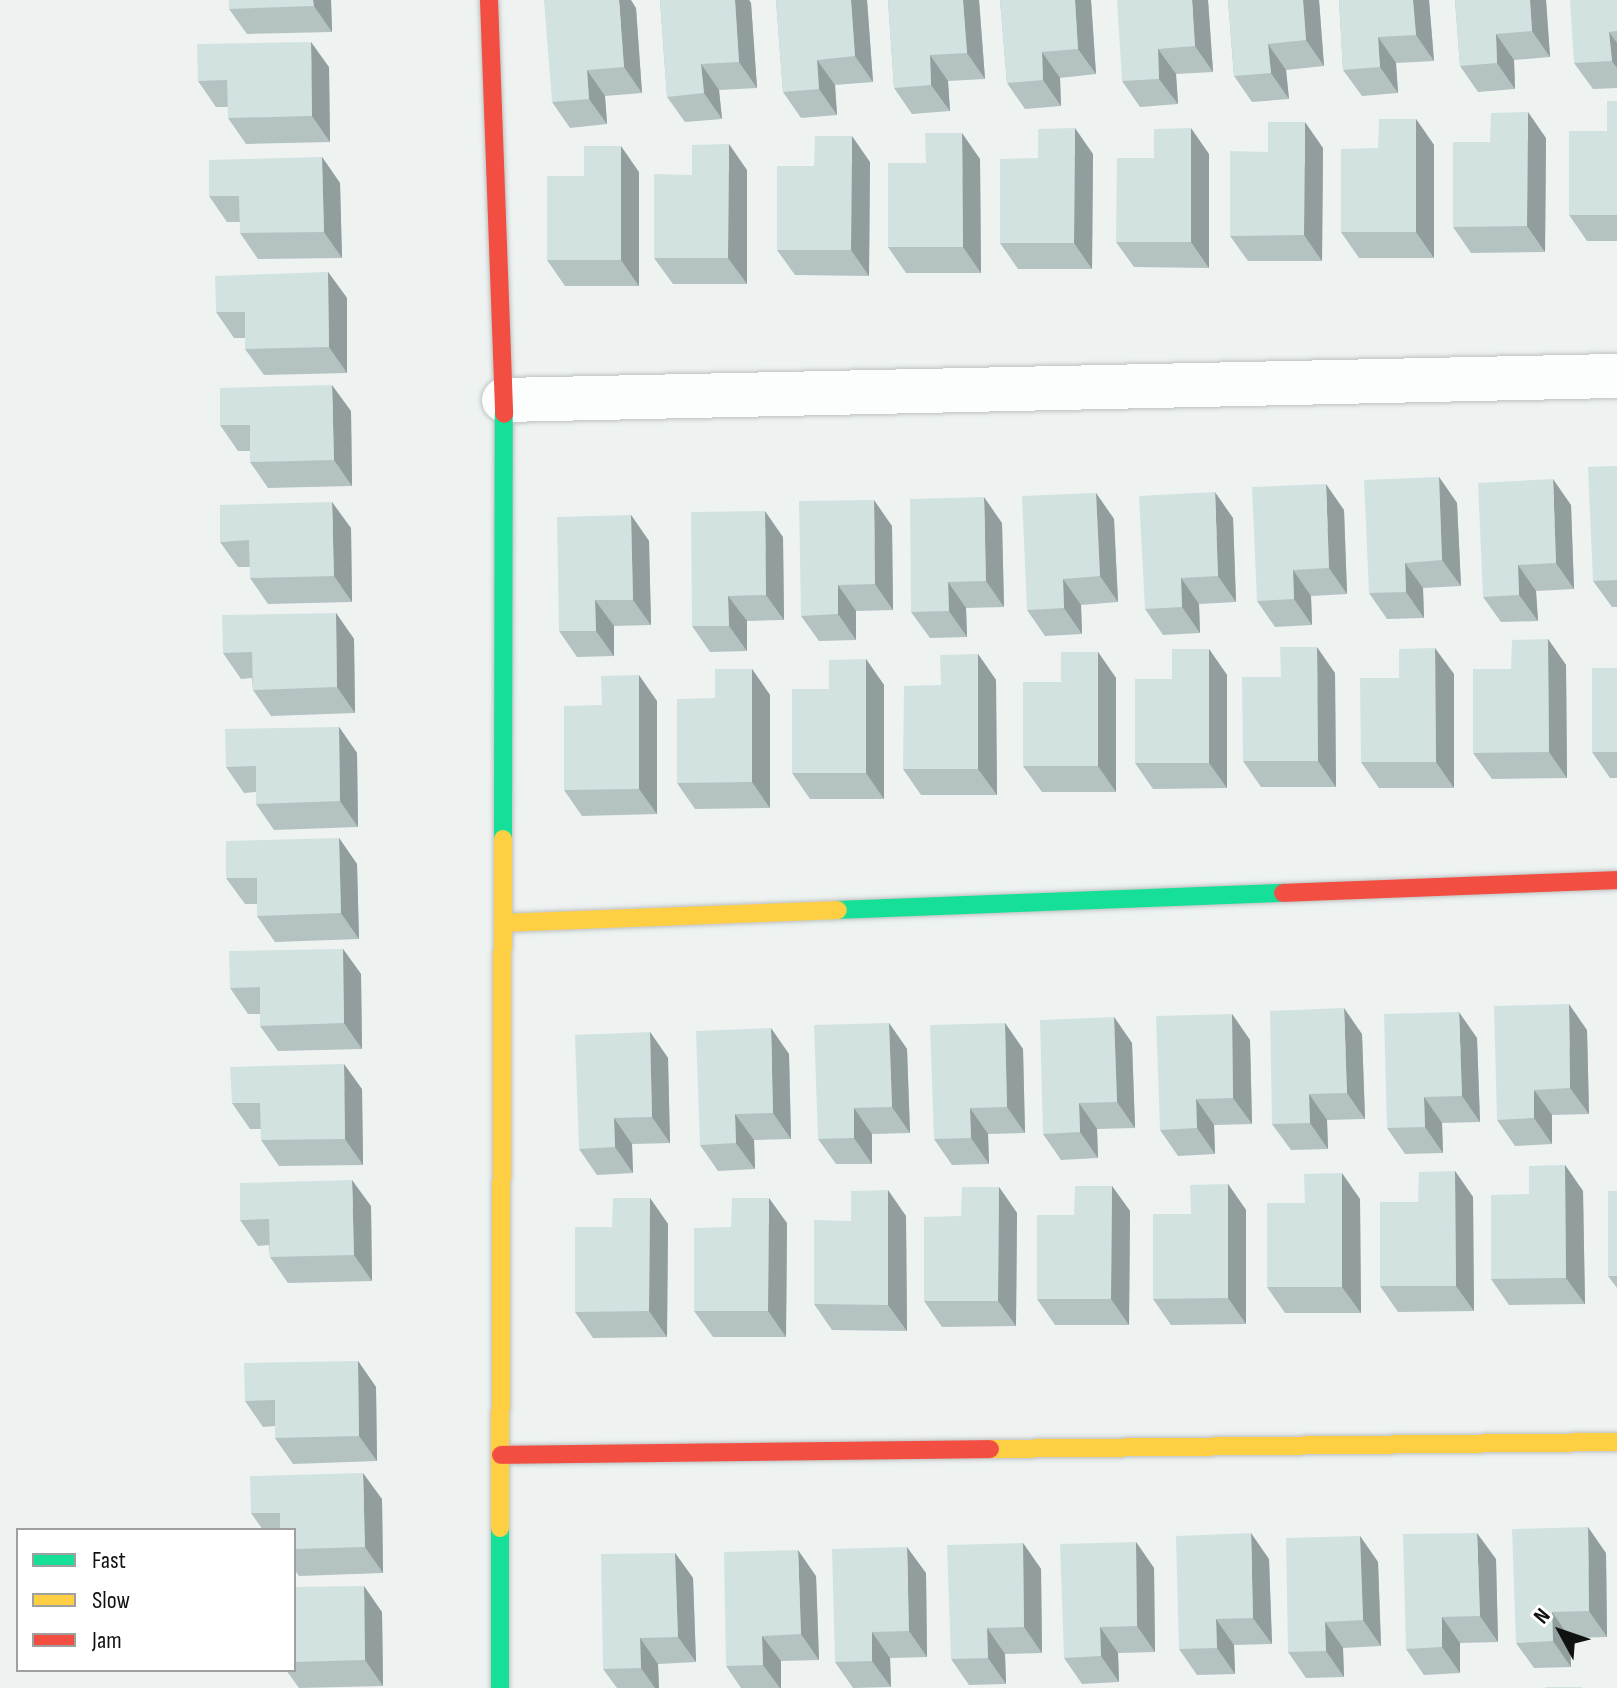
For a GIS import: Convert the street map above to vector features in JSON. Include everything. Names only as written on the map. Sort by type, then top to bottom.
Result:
[{"type":"street","points":[[489,0],[504,400],[500,1688]]},
{"type":"street","points":[[504,400],[1617,376]]},
{"type":"street","points":[[503,923],[1617,880]]},
{"type":"street","points":[[501,1455],[1617,1442]]},
{"type":"building","points":[[229,0],[313,0],[314,6],[229,9]]},
{"type":"building","points":[[544,0],[619,0],[624,67],[587,70],[589,99],[552,102]]},
{"type":"building","points":[[660,0],[735,0],[739,62],[701,64],[704,93],[667,97]]},
{"type":"building","points":[[776,0],[851,0],[855,56],[817,60],[819,89],[783,92]]},
{"type":"building","points":[[888,0],[963,0],[967,53],[930,55],[931,85],[894,88]]},
{"type":"building","points":[[1000,0],[1075,0],[1078,49],[1042,52],[1043,80],[1007,83]]},
{"type":"building","points":[[1117,0],[1192,0],[1195,46],[1158,49],[1159,79],[1122,81]]},
{"type":"building","points":[[1228,0],[1303,0],[1306,40],[1268,44],[1271,73],[1234,76]]},
{"type":"building","points":[[1339,0],[1413,0],[1416,35],[1378,37],[1380,67],[1343,70]]},
{"type":"building","points":[[1455,0],[1530,0],[1532,31],[1496,34],[1497,63],[1460,66]]},
{"type":"building","points":[[1570,0],[1617,0],[1617,31],[1609,32],[1612,61],[1574,63]]},
{"type":"building","points":[[311,42],[312,116],[228,118],[227,80],[198,81],[197,44]]},
{"type":"building","points":[[1607,101],[1617,101],[1617,215],[1569,215],[1569,131],[1607,131]]},
{"type":"building","points":[[1528,112],[1527,226],[1453,227],[1453,142],[1490,142],[1491,113]]},
{"type":"building","points":[[1379,119],[1416,119],[1416,232],[1341,232],[1341,149],[1378,148]]},
{"type":"building","points":[[1268,122],[1305,122],[1304,235],[1230,236],[1230,151],[1268,152]]},
{"type":"building","points":[[1075,128],[1074,243],[1000,243],[1000,159],[1038,158],[1038,129]]},
{"type":"building","points":[[1191,128],[1191,242],[1116,242],[1117,158],[1154,158],[1154,129]]},
{"type":"building","points":[[925,133],[962,133],[963,247],[888,247],[888,163],[926,163]]},
{"type":"building","points":[[815,136],[852,136],[851,250],[777,250],[777,166],[814,166]]},
{"type":"building","points":[[729,144],[728,258],[654,258],[654,174],[692,175],[692,145]]},
{"type":"building","points":[[584,146],[621,146],[621,260],[547,260],[547,176],[584,176]]},
{"type":"building","points":[[322,157],[324,232],[240,233],[239,196],[209,196],[209,160]]},
{"type":"building","points":[[328,272],[329,347],[245,349],[245,312],[216,312],[215,276]]},
{"type":"building","points":[[332,385],[334,460],[250,462],[250,425],[220,425],[220,388]]},
{"type":"building","points":[[1617,466],[1617,580],[1593,581],[1588,467]]},
{"type":"building","points":[[1439,477],[1442,560],[1405,563],[1406,592],[1369,593],[1364,480]]},
{"type":"building","points":[[1553,479],[1556,563],[1518,565],[1519,595],[1483,597],[1478,483]]},
{"type":"building","points":[[1326,484],[1329,568],[1293,570],[1294,599],[1257,601],[1252,487]]},
{"type":"building","points":[[1215,492],[1218,576],[1181,578],[1182,607],[1145,609],[1139,496]]},
{"type":"building","points":[[1096,493],[1100,576],[1063,579],[1064,608],[1027,610],[1022,496]]},
{"type":"building","points":[[984,497],[986,581],[948,582],[949,611],[911,612],[910,499]]},
{"type":"building","points":[[874,500],[875,584],[838,585],[838,614],[801,616],[799,501]]},
{"type":"building","points":[[332,502],[334,576],[250,578],[249,540],[220,542],[220,505]]},
{"type":"building","points":[[765,511],[766,595],[728,596],[729,626],[692,626],[691,512]]},
{"type":"building","points":[[631,515],[633,600],[595,600],[596,631],[559,631],[557,517]]},
{"type":"building","points":[[336,613],[337,687],[253,690],[252,652],[223,653],[222,615]]},
{"type":"building","points":[[1548,639],[1549,752],[1473,753],[1473,669],[1511,669],[1512,640]]},
{"type":"building","points":[[1280,647],[1317,647],[1318,761],[1243,761],[1242,677],[1281,677]]},
{"type":"building","points":[[1435,648],[1436,762],[1361,762],[1360,678],[1399,678],[1399,649]]},
{"type":"building","points":[[1172,649],[1209,649],[1209,763],[1135,763],[1135,679],[1172,679]]},
{"type":"building","points":[[1061,652],[1098,652],[1098,766],[1023,766],[1023,682],[1061,682]]},
{"type":"building","points":[[978,654],[978,769],[903,769],[904,686],[941,685],[940,655]]},
{"type":"building","points":[[866,659],[866,773],[792,773],[792,689],[829,689],[829,660]]},
{"type":"building","points":[[1592,668],[1617,668],[1617,752],[1592,752]]},
{"type":"building","points":[[715,669],[752,669],[752,782],[677,783],[677,699],[715,698]]},
{"type":"building","points":[[639,675],[639,789],[564,790],[564,706],[602,705],[601,676]]},
{"type":"building","points":[[339,727],[340,801],[256,804],[256,766],[226,767],[225,729]]},
{"type":"building","points":[[339,838],[341,913],[257,916],[257,878],[226,878],[226,841]]},
{"type":"building","points":[[343,949],[344,1023],[260,1026],[260,987],[230,988],[229,951]]},
{"type":"building","points":[[1569,1004],[1570,1088],[1534,1090],[1534,1118],[1497,1120],[1494,1006]]},
{"type":"building","points":[[1344,1008],[1347,1093],[1309,1094],[1310,1123],[1272,1124],[1270,1011]]},
{"type":"building","points":[[1459,1012],[1462,1096],[1424,1097],[1425,1127],[1387,1128],[1384,1014]]},
{"type":"building","points":[[1232,1014],[1233,1098],[1196,1099],[1197,1128],[1160,1130],[1156,1016]]},
{"type":"building","points":[[1114,1017],[1117,1102],[1079,1103],[1080,1132],[1043,1134],[1040,1020]]},
{"type":"building","points":[[889,1023],[892,1107],[854,1108],[854,1138],[818,1139],[814,1025]]},
{"type":"building","points":[[1005,1023],[1007,1107],[970,1108],[971,1138],[934,1139],[930,1025]]},
{"type":"building","points":[[771,1028],[773,1113],[735,1114],[736,1143],[700,1145],[696,1031]]},
{"type":"building","points":[[650,1032],[652,1117],[614,1118],[615,1147],[579,1149],[575,1035]]},
{"type":"building","points":[[344,1064],[345,1139],[261,1140],[260,1103],[232,1103],[230,1067]]},
{"type":"building","points":[[1565,1165],[1566,1278],[1491,1279],[1491,1195],[1529,1194],[1529,1166]]},
{"type":"building","points":[[1455,1171],[1456,1286],[1380,1286],[1380,1202],[1418,1202],[1419,1172]]},
{"type":"building","points":[[1342,1173],[1342,1287],[1267,1287],[1267,1203],[1305,1203],[1304,1174]]},
{"type":"building","points":[[352,1180],[354,1255],[270,1257],[269,1219],[240,1220],[240,1183]]},
{"type":"building","points":[[1228,1184],[1228,1298],[1153,1299],[1153,1214],[1191,1214],[1190,1185]]},
{"type":"building","points":[[1075,1186],[1112,1186],[1111,1299],[1037,1299],[1037,1215],[1074,1215]]},
{"type":"building","points":[[962,1187],[999,1187],[998,1301],[924,1301],[924,1217],[961,1216]]},
{"type":"building","points":[[888,1190],[888,1305],[814,1304],[814,1220],[851,1221],[851,1191]]},
{"type":"building","points":[[1608,1191],[1617,1191],[1617,1276],[1608,1276]]},
{"type":"building","points":[[613,1198],[650,1198],[649,1311],[575,1312],[575,1227],[612,1227]]},
{"type":"building","points":[[732,1198],[769,1198],[768,1311],[694,1311],[694,1228],[731,1227]]},
{"type":"building","points":[[358,1361],[359,1436],[275,1438],[275,1400],[245,1401],[244,1363]]},
{"type":"building","points":[[363,1473],[365,1547],[296,1549],[296,1528],[280,1528],[280,1513],[251,1513],[250,1476]]},
{"type":"building","points":[[1588,1527],[1589,1611],[1552,1612],[1553,1641],[1516,1643],[1512,1529]]},
{"type":"building","points":[[1251,1533],[1253,1618],[1216,1619],[1217,1648],[1179,1649],[1176,1536]]},
{"type":"building","points":[[1477,1533],[1480,1616],[1442,1617],[1442,1647],[1406,1649],[1403,1534]]},
{"type":"building","points":[[1360,1536],[1363,1620],[1325,1622],[1326,1651],[1288,1652],[1286,1538]]},
{"type":"building","points":[[1136,1542],[1137,1626],[1100,1627],[1101,1656],[1064,1658],[1060,1544]]},
{"type":"building","points":[[1023,1543],[1024,1627],[987,1628],[988,1658],[951,1659],[947,1545]]},
{"type":"building","points":[[907,1547],[909,1631],[872,1632],[872,1661],[835,1662],[832,1549]]},
{"type":"building","points":[[798,1550],[801,1634],[762,1636],[763,1665],[726,1666],[724,1552]]},
{"type":"building","points":[[675,1553],[678,1637],[640,1638],[641,1668],[603,1669],[601,1554]]},
{"type":"building","points":[[364,1586],[365,1660],[296,1662],[296,1587]]},
{"type":"traffic: fast","points":[[503,839],[504,414]]},
{"type":"traffic: fast","points":[[838,910],[1283,893]]},
{"type":"traffic: fast","points":[[500,1528],[500,1688]]},
{"type":"traffic: slow","points":[[500,1528],[503,839]]},
{"type":"traffic: slow","points":[[503,923],[838,910]]},
{"type":"traffic: slow","points":[[990,1449],[1617,1442]]},
{"type":"traffic: jam","points":[[489,0],[504,414]]},
{"type":"traffic: jam","points":[[1283,893],[1617,880]]},
{"type":"traffic: jam","points":[[501,1455],[990,1449]]}]
